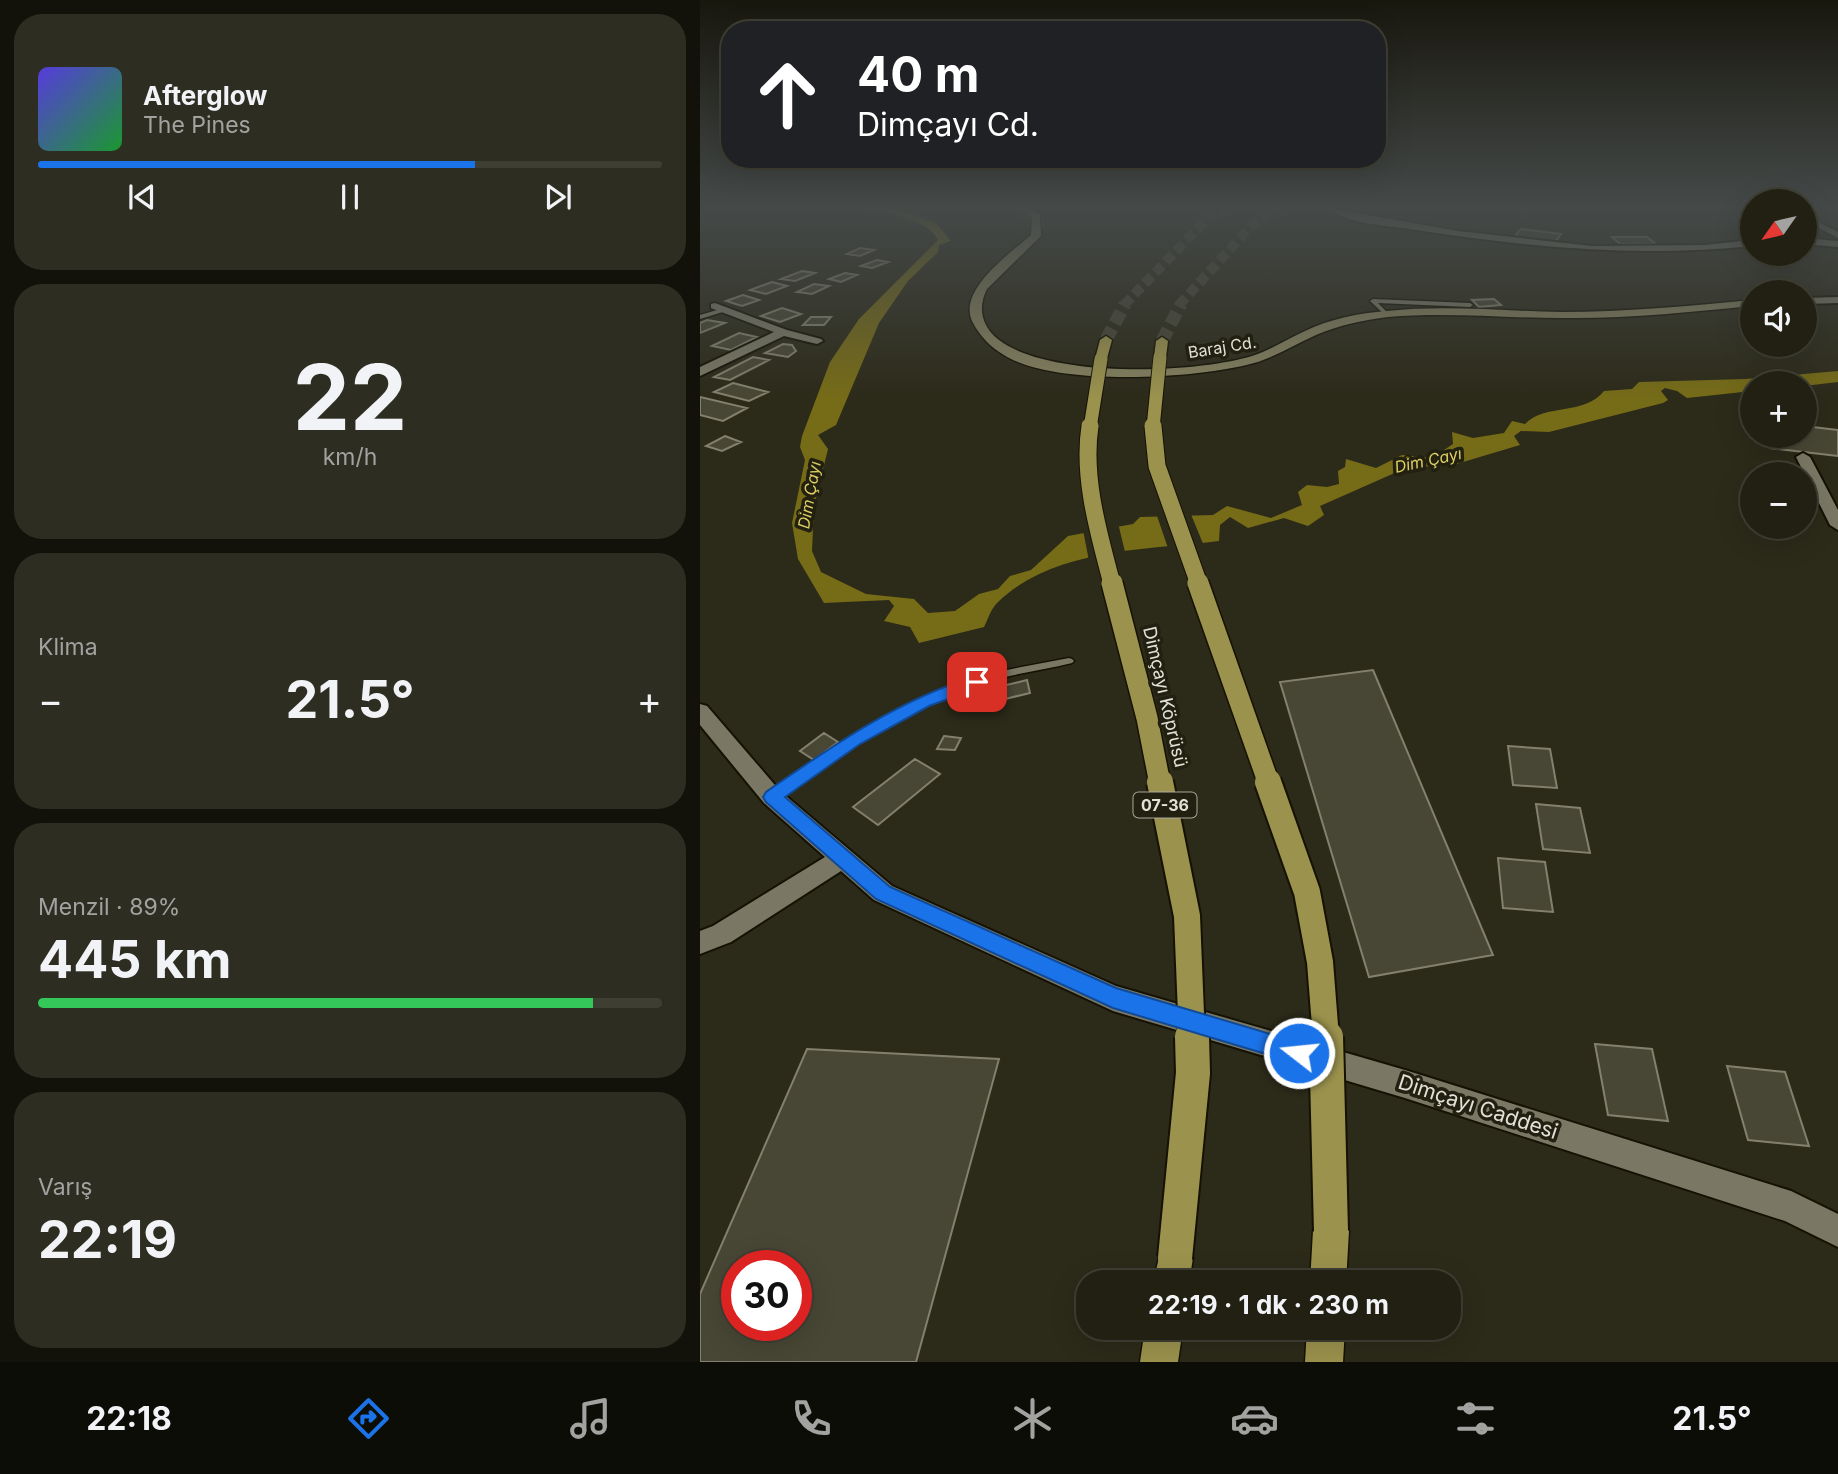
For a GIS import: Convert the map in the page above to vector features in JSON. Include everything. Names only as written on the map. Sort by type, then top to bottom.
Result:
[{"type":"highway","name":"Dimçayı Köprüsü","points":[[1103,349],[1088,442],[1095,517],[1147,718],[1186,916],[1194,1073],[1173,1270]]},
{"type":"highway","points":[[1161,349],[1153,429],[1157,466],[1307,892],[1320,962],[1326,1040],[1331,1231],[1329,1270]]},
{"type":"highway","points":[[1159,1362],[1162,1340]]},
{"type":"highway","points":[[1324,1362],[1325,1340]]},
{"type":"street","name":"Baraj Cd.","points":[[998,272],[985,284],[976,300],[974,309],[978,322],[1001,351],[1031,364],[1077,371],[1167,370],[1245,362],[1275,353],[1328,326],[1386,314],[1435,312],[1623,315],[1740,304]]},
{"type":"street","points":[[1817,301],[1838,300]]},
{"type":"street","points":[[719,308],[783,332],[817,341]]},
{"type":"street","points":[[700,372],[783,332]]},
{"type":"street","points":[[1803,457],[1838,525]]},
{"type":"street","name":"Dimçayı Caddesi","points":[[700,711],[772,797],[883,893],[1113,998],[1405,1084],[1791,1207],[1838,1231]]},
{"type":"street","points":[[700,943],[722,934],[842,858]]},
{"type":"lane","points":[[1386,314],[1373,301],[1470,305]]},
{"type":"lane","points":[[700,317],[719,308]]},
{"type":"lane","points":[[772,797],[854,740],[923,702],[966,685],[1069,661]]},
{"type":"water","name":"Dim Çayı","points":[[906,272],[918,272],[908,281],[879,323],[836,425],[818,435],[828,449],[814,506],[812,551],[821,572],[866,594],[914,599],[928,613],[955,611],[979,594],[998,589],[1010,576],[1031,570],[1068,536],[1133,524],[1140,517],[1213,515],[1227,506],[1271,518],[1302,505],[1298,492],[1307,485],[1327,487],[1339,484],[1338,471],[1345,467],[1346,459],[1376,468],[1402,455],[1432,458],[1453,444],[1452,432],[1473,438],[1504,433],[1512,421],[1525,424],[1543,413],[1586,404],[1604,391],[1632,389],[1639,382],[1740,379],[1740,392],[1687,398],[1677,391],[1665,388],[1661,391],[1668,400],[1663,403],[1549,432],[1521,431],[1514,436],[1520,445],[1453,465],[1406,468],[1320,506],[1324,515],[1308,526],[1284,518],[1248,528],[1230,517],[1220,525],[1219,541],[1131,550],[1073,562],[1045,571],[1020,585],[995,605],[984,627],[919,643],[910,627],[884,621],[894,606],[889,600],[824,603],[798,559],[792,523],[805,460],[800,447],[830,362],[859,319]]},
{"type":"water","points":[[1838,371],[1838,382],[1817,384],[1817,373]]},
{"type":"pier","points":[[1190,512],[1204,546],[1169,551],[1156,513]]},
{"type":"pier","points":[[1118,523],[1126,556],[1089,561],[1083,530]]},
{"type":"building","points":[[801,272],[815,273],[795,281],[781,279]]},
{"type":"building","points":[[845,273],[857,275],[841,282],[829,279]]},
{"type":"building","points":[[772,282],[787,286],[766,294],[750,290]]},
{"type":"building","points":[[814,284],[829,286],[812,294],[797,292]]},
{"type":"building","points":[[743,295],[759,300],[742,306],[726,301]]},
{"type":"building","points":[[1494,299],[1501,305],[1479,307],[1472,300]]},
{"type":"building","points":[[782,308],[801,314],[780,322],[761,316]]},
{"type":"building","points":[[811,317],[831,317],[824,325],[803,325]]},
{"type":"building","points":[[707,320],[725,323],[700,333],[700,323]]},
{"type":"building","points":[[739,333],[757,337],[731,350],[712,346]]},
{"type":"building","points":[[783,344],[792,345],[796,351],[788,357],[765,353]]},
{"type":"building","points":[[753,357],[769,360],[730,380],[714,377]]},
{"type":"building","points":[[733,383],[768,392],[749,401],[714,392]]},
{"type":"building","points":[[700,397],[747,408],[723,421],[700,415]]},
{"type":"building","points":[[1817,428],[1838,430],[1838,456],[1770,448],[1817,448]]},
{"type":"building","points":[[725,436],[741,442],[722,451],[706,446]]},
{"type":"building","points":[[1373,670],[1493,955],[1369,977],[1280,682]]},
{"type":"building","points":[[1027,680],[1030,693],[1001,700],[998,687]]},
{"type":"building","points":[[982,692],[987,702],[964,711],[958,700]]},
{"type":"building","points":[[824,733],[838,742],[814,760],[800,751]]},
{"type":"building","points":[[944,736],[961,738],[955,750],[937,749]]},
{"type":"building","points":[[1508,746],[1550,749],[1557,788],[1513,785]]},
{"type":"building","points":[[915,759],[940,774],[878,825],[853,807]]},
{"type":"building","points":[[1536,804],[1580,808],[1590,853],[1543,849]]},
{"type":"building","points":[[1498,858],[1545,862],[1553,912],[1503,908]]},
{"type":"building","points":[[1595,1044],[1652,1049],[1668,1121],[1608,1115]]},
{"type":"building","points":[[807,1049],[999,1059],[916,1362],[700,1362],[700,1294]]},
{"type":"building","points":[[1727,1066],[1785,1072],[1809,1146],[1748,1140]]},
{"type":"tunnel","points":[[1124,305],[1156,272]]},
{"type":"tunnel","points":[[1179,305],[1210,272]]},
{"type":"tunnel","points":[[1106,340],[1125,304]]},
{"type":"tunnel","points":[[1162,341],[1181,304]]},
{"type":"route","points":[[977,682],[923,702],[854,740],[772,797],[883,893],[1113,998],[1299,1053]]}]
